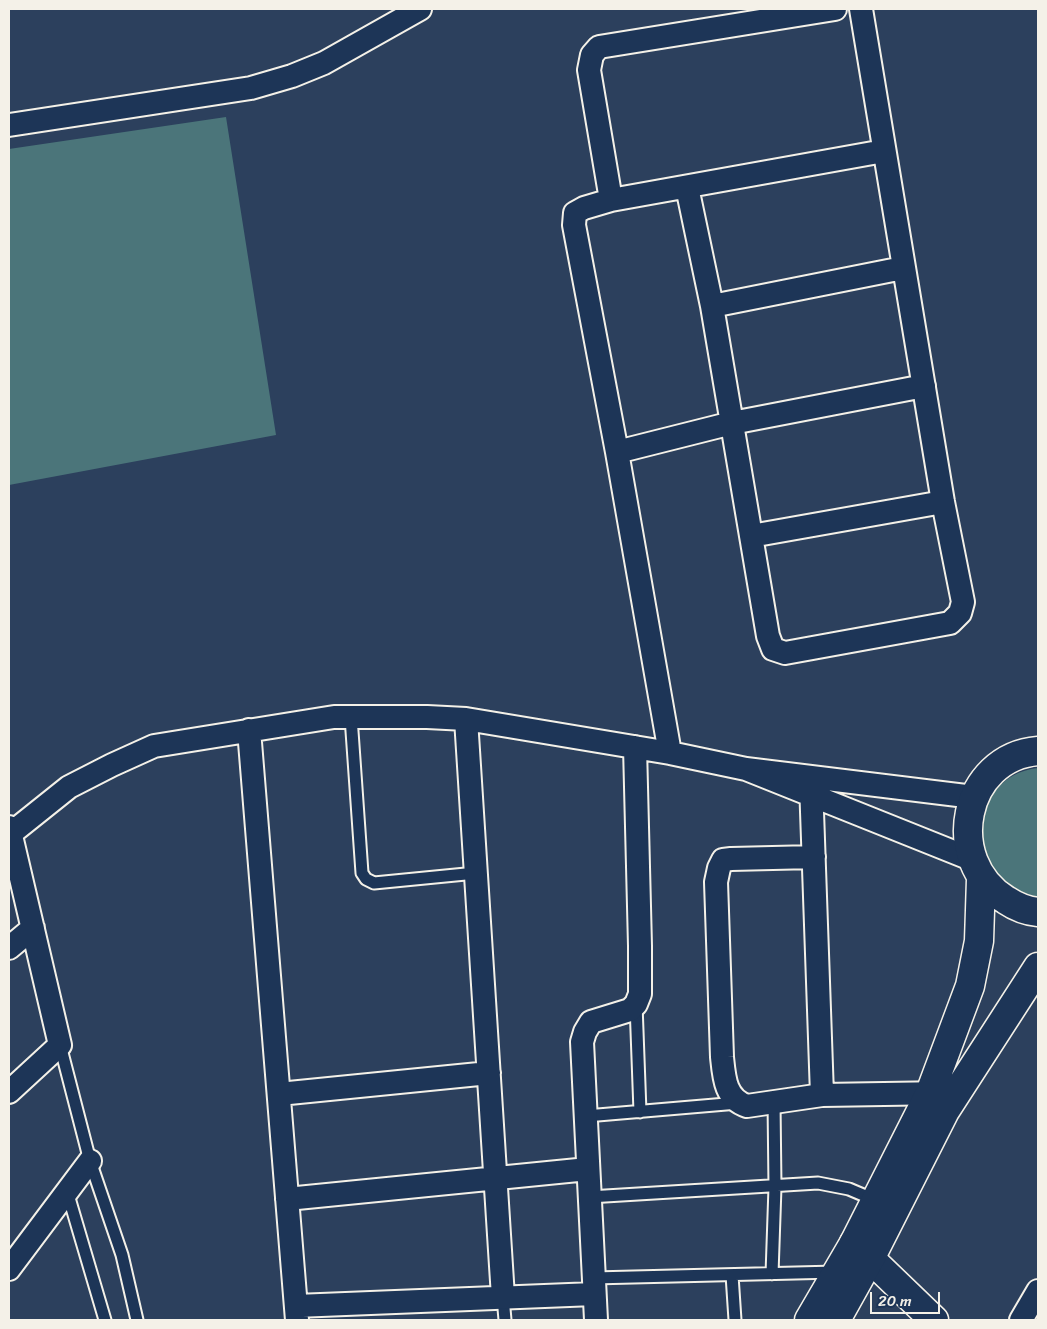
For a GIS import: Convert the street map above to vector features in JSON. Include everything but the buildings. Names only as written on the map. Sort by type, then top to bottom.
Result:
[{"type":"main road","points":[[836,1320],[862,1251],[875,1200],[930,1093],[970,986],[979,941],[976,869],[966,827],[974,797],[988,776],[1008,760],[1036,746]]},
{"type":"main road","points":[[976,869],[996,894],[1014,906],[1038,912]]},
{"type":"main road","points":[[809,1320],[837,1272],[862,1251],[945,1111],[1038,967]]},
{"type":"main road","points":[[862,1251],[934,1320]]},
{"type":"street","points":[[9,125],[251,88],[324,64],[420,9]]},
{"type":"street","points":[[611,200],[589,70],[592,55],[599,47],[835,9]]},
{"type":"street","points":[[687,187],[712,306],[768,636],[774,649],[785,653],[950,623],[960,614],[964,602],[943,502],[861,9]]},
{"type":"street","points":[[670,753],[617,452],[574,225],[575,213],[584,208],[611,200],[884,151]]},
{"type":"street","points":[[712,306],[904,268]]},
{"type":"street","points":[[617,452],[732,424],[924,386]]},
{"type":"street","points":[[751,536],[943,502]]},
{"type":"street","points":[[9,1092],[60,1045],[9,832],[70,786],[154,746],[334,718],[427,717],[466,719],[670,753],[746,769],[812,786],[974,797]]},
{"type":"street","points":[[466,719],[504,1297]]},
{"type":"street","points":[[249,730],[296,1313],[504,1297],[593,1286]]},
{"type":"street","points":[[596,1320],[582,1042],[591,1022],[630,1010],[636,1004],[640,994],[635,747]]},
{"type":"street","points":[[812,786],[822,1094]]},
{"type":"street","points":[[812,786],[976,869]]},
{"type":"street","points":[[814,857],[731,858],[722,860],[719,868],[716,882],[722,1057],[725,1081],[729,1094],[738,1103],[747,1106],[822,1094],[956,1094]]},
{"type":"street","points":[[9,948],[33,928]]},
{"type":"street","points":[[279,1094],[489,1073]]},
{"type":"street","points":[[9,1269],[90,1161]]},
{"type":"street","points":[[288,1199],[588,1169]]},
{"type":"street","points":[[1021,1320],[1038,1291]]},
{"type":"lane","points":[[351,717],[362,873],[366,879],[374,883],[476,873]]},
{"type":"lane","points":[[636,1004],[640,1112]]},
{"type":"lane","points":[[60,1045],[90,1161],[122,1255],[137,1320]]},
{"type":"lane","points":[[772,1274],[776,1187],[774,1102]]},
{"type":"lane","points":[[586,1116],[738,1103]]},
{"type":"lane","points":[[589,1197],[818,1183],[849,1190],[875,1200]]},
{"type":"lane","points":[[68,1191],[105,1320]]},
{"type":"lane","points":[[593,1286],[732,1275],[837,1272]]},
{"type":"lane","points":[[732,1275],[735,1320]]},
{"type":"lane","points":[[504,1297],[505,1320]]},
{"type":"green space","points":[[226,117],[276,435],[9,485],[9,149]]},
{"type":"green space","points":[[1038,768],[1038,897],[1014,889],[996,874],[986,854],[982,832],[986,810],[996,790],[1013,775]]}]
